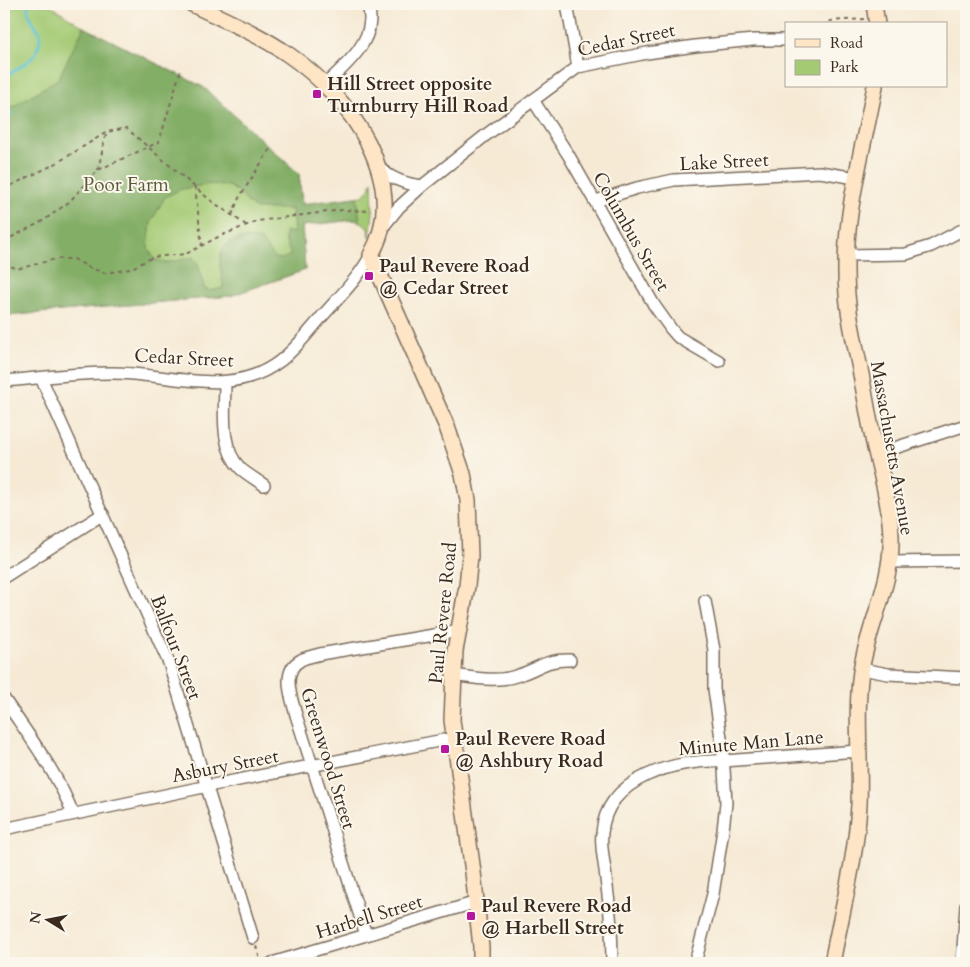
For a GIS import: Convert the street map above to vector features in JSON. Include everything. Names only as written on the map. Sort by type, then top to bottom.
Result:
[{"type":"street","points":[[192,4],[276,46],[299,62],[325,85],[343,105],[362,133],[379,167],[384,200],[382,228]]},
{"type":"street","points":[[325,85],[359,49],[368,34],[370,20],[369,4]]},
{"type":"street","points":[[567,4],[578,68]]},
{"type":"street","points":[[872,21],[874,4]]},
{"type":"street","name":"Cedar Street","points":[[4,382],[111,373],[225,382],[249,378],[285,358],[351,284],[371,255],[382,228],[422,186],[533,100],[578,68],[640,54],[695,46],[753,40],[785,40]]},
{"type":"street","name":"Massachusetts Avenue","points":[[832,963],[847,893],[856,837],[859,802],[858,702],[862,669],[890,562],[891,536],[888,513],[847,296],[846,255],[851,206],[875,88]]},
{"type":"street","name":"Columbus Street","points":[[533,100],[596,201],[654,305],[671,329],[678,337],[719,361]]},
{"type":"street","points":[[379,167],[396,179],[422,186]]},
{"type":"street","name":"Lake Street","points":[[596,201],[637,188],[674,180],[820,172],[856,178]]},
{"type":"street","points":[[846,255],[906,254],[966,231]]},
{"type":"street","name":"Paul Revere Road","points":[[371,255],[443,417],[463,474],[468,500],[470,556],[453,675],[452,720],[477,902],[481,963]]},
{"type":"street","name":"Balfour Street","points":[[41,378],[168,663],[253,938]]},
{"type":"street","points":[[225,382],[225,433],[229,450],[235,462],[242,470],[264,485]]},
{"type":"street","points":[[876,454],[966,425]]},
{"type":"street","points":[[4,577],[103,514]]},
{"type":"street","points":[[890,562],[966,561]]},
{"type":"street","points":[[695,963],[712,894],[722,840],[726,803],[724,761],[714,689],[714,650],[705,602]]},
{"type":"street","name":"Greenwood Street","points":[[366,935],[294,708],[288,682],[289,674],[300,660],[320,654],[458,631]]},
{"type":"street","points":[[453,675],[477,679],[502,679],[518,676],[550,661],[559,659],[570,660]]},
{"type":"street","points":[[862,669],[888,674],[966,678]]},
{"type":"street","points":[[4,699],[56,779],[73,814]]},
{"type":"street","name":"Asbury Street","points":[[4,829],[206,786],[454,738]]},
{"type":"street","name":"Minute Man Lane","points":[[612,963],[610,915],[601,834],[604,816],[611,804],[624,790],[639,779],[659,770],[683,763],[703,760],[724,761],[858,751]]},
{"type":"street","name":"Harbell Street","points":[[272,963],[477,902]]},
{"type":"street","points":[[962,963],[966,906]]},
{"type":"path","points":[[829,21],[872,21]]},
{"type":"path","points":[[4,241],[49,216],[68,202],[98,170],[159,142],[181,69]]},
{"type":"path","points":[[4,189],[55,164],[106,132],[126,128],[195,187],[246,225]]},
{"type":"path","points":[[98,170],[106,132]]},
{"type":"path","points":[[232,215],[240,198],[272,146]]},
{"type":"path","points":[[195,187],[202,246]]},
{"type":"path","points":[[4,263],[17,269],[56,259],[74,259],[90,268],[105,273],[130,269],[153,257],[186,254],[257,220],[342,210],[377,211]]},
{"type":"path","points":[[253,938],[261,963]]},
{"type":"green space","name":"Poor Farm","points":[[4,4],[48,4],[84,27],[203,87],[299,174],[302,204],[363,196],[370,188],[372,181],[373,213],[370,237],[363,223],[353,220],[302,226],[305,270],[230,296],[4,316]]},
{"type":"green space","name":"Poor Farm","points":[[84,27],[203,87],[299,174],[302,204],[357,197],[360,221],[353,220],[302,226],[305,270],[230,296],[4,316],[4,112],[58,79]],"holes":[[[211,184],[229,186],[241,194],[256,209],[292,209],[294,233],[285,231],[285,240],[291,255],[282,259],[275,258],[261,240],[248,238],[235,240],[229,243],[221,253],[220,263],[223,288],[210,291],[204,288],[198,264],[193,257],[166,263],[154,259],[148,248],[151,222],[165,197],[182,189]]]},
{"type":"waterway","points":[[4,78],[30,60],[35,55],[37,49],[40,35],[29,15],[28,4]]},
{"type":"waterway","points":[[4,103],[11,114],[4,118]]},
{"type":"place","name":"Hill Street opposite Turnburry Hill Road","points":[[317,94]]},
{"type":"place","name":"Paul Revere Road @ Cedar Street","points":[[369,276]]},
{"type":"place","name":"Paul Revere Road @ Ashbury Road","points":[[445,749]]},
{"type":"place","name":"Paul Revere Road @ Harbell Street","points":[[471,916]]}]
